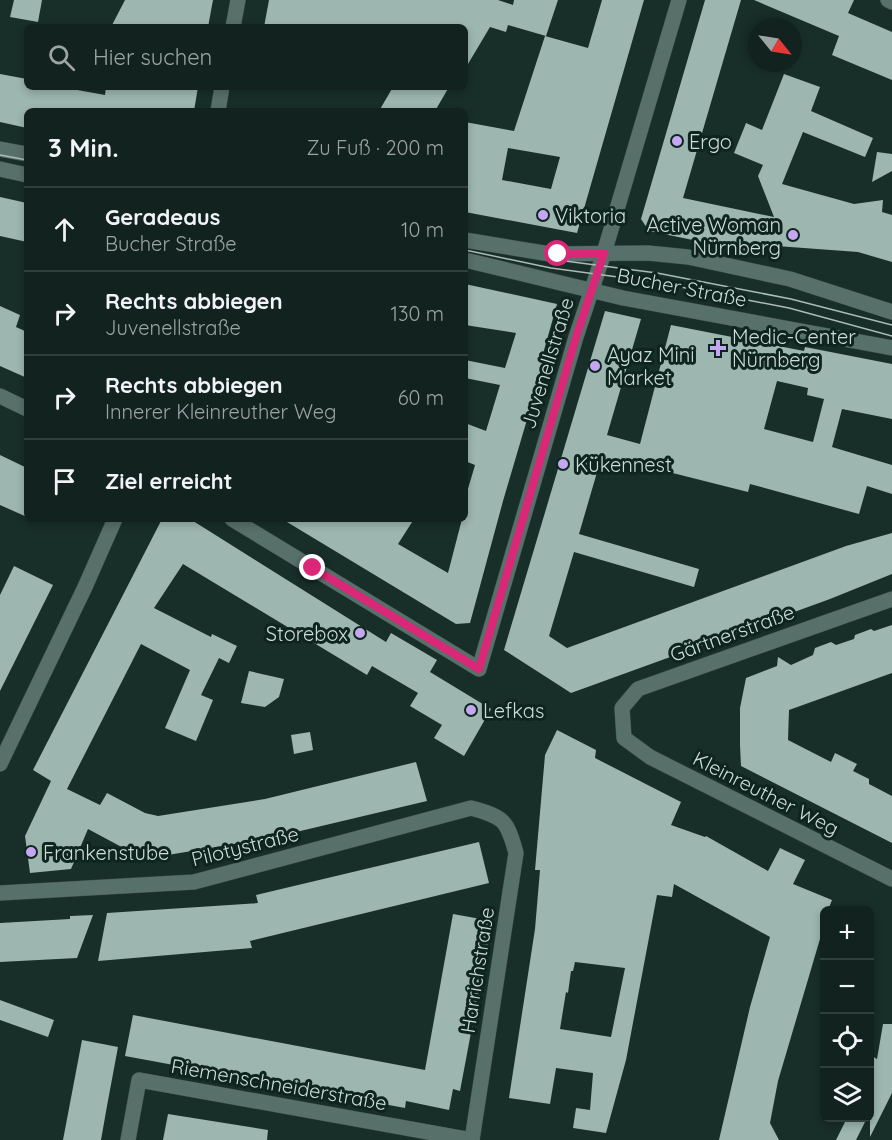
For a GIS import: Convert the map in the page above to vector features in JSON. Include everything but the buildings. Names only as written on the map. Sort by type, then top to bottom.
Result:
[{"type":"street","points":[[234,24],[238,0]]},
{"type":"street","name":"Juvenellstraße","points":[[237,522],[479,669],[679,0]]},
{"type":"street","points":[[218,108],[222,90]]},
{"type":"street","points":[[0,149],[24,153]]},
{"type":"street","points":[[0,169],[24,174]]},
{"type":"street","name":"Bucher Straße","points":[[468,240],[550,254],[660,254],[724,264],[799,282],[892,312]]},
{"type":"street","name":"Bucher Straße","points":[[468,261],[591,291],[892,348]]},
{"type":"street","points":[[0,396],[24,408]]},
{"type":"street","points":[[0,764],[81,596],[114,522]]},
{"type":"street","name":"Gärtnerstraße","points":[[624,738],[622,708],[638,689],[892,599]]},
{"type":"street","name":"Kleinreuther Weg","points":[[624,738],[650,757],[892,879]]},
{"type":"street","name":"Pilotystraße","points":[[0,894],[194,882],[471,808],[494,814]]},
{"type":"street","name":"Harrichstraße","points":[[472,1140],[516,853],[509,827],[494,814]]},
{"type":"street","name":"Riemenschneiderstraße","points":[[128,1140],[139,1080],[472,1140]]},
{"type":"tram line","points":[[0,155],[24,159]]},
{"type":"tram line","points":[[468,251],[551,268],[655,282],[789,308],[892,336]]},
{"type":"tram line","points":[[565,261],[657,273],[791,299],[892,325]]},
{"type":"place","name":"Ergo","points":[[677,141]]},
{"type":"place","name":"Viktoria","points":[[543,215]]},
{"type":"place","name":"Active Woman Nürnberg","points":[[793,235]]},
{"type":"place","name":"Medic-Center Nürnberg","points":[[718,348]]},
{"type":"place","name":"Ayaz Mini Market","points":[[595,366]]},
{"type":"place","name":"Kükennest","points":[[563,464]]},
{"type":"place","name":"Storebox","points":[[360,633]]},
{"type":"place","name":"Lefkas","points":[[471,710]]},
{"type":"place","name":"Frankenstube","points":[[31,852]]},
{"type":"route","points":[[313,568],[479,669],[576,337],[604,253],[558,254]]}]
